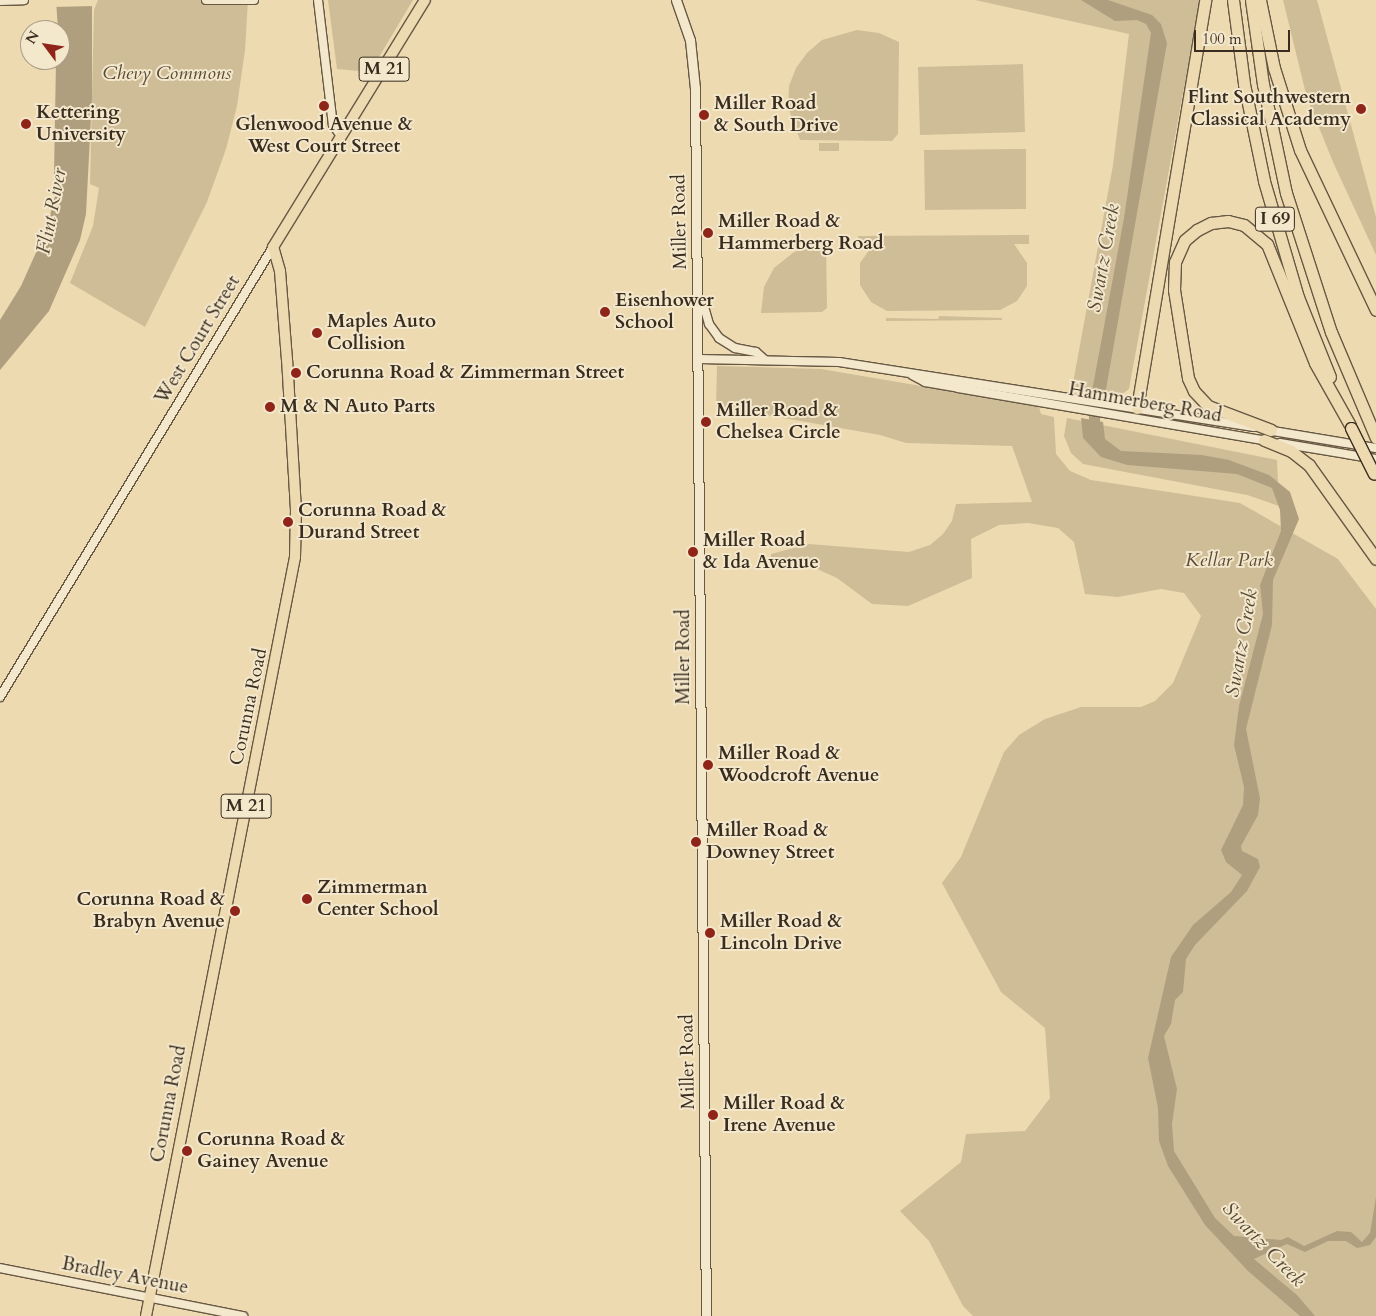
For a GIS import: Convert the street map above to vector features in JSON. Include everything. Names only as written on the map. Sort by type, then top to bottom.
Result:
[{"type":"highway","points":[[1136,408],[1205,0]]},
{"type":"highway","name":"I 69","points":[[1233,0],[1244,84],[1264,180],[1298,297],[1351,426],[1375,477]]},
{"type":"highway","name":"I 69","points":[[1251,0],[1260,68],[1286,193],[1331,332],[1374,434]]},
{"type":"highway","points":[[1260,0],[1274,68],[1300,150],[1376,310]]},
{"type":"highway","points":[[1351,426],[1315,363],[1267,244],[1244,225],[1228,221],[1211,223],[1185,240],[1174,262],[1174,290],[1188,378],[1194,391],[1208,406],[1267,435],[1308,465],[1376,559]]},
{"type":"main road","name":"West Court Street","points":[[273,247],[425,0]]},
{"type":"main road","name":"Miller Road","points":[[676,0],[689,34],[694,65],[706,1316]]},
{"type":"main road","name":"Corunna Road","points":[[146,1316],[295,557],[296,510],[287,360],[280,271],[273,247]]},
{"type":"street","points":[[0,0],[24,0]]},
{"type":"street","points":[[206,0],[254,0]]},
{"type":"street","points":[[318,0],[333,125],[341,136]]},
{"type":"street","name":"West Court Street","points":[[0,697],[273,247]]},
{"type":"street","points":[[697,298],[703,303],[711,327],[720,339],[735,348],[756,352],[765,360]]},
{"type":"street","name":"Hammerberg Road","points":[[698,358],[833,361],[910,374],[928,373],[1136,408],[1376,459]]},
{"type":"street","name":"Hammerberg Road","points":[[910,374],[925,382],[1145,420],[1376,448]]},
{"type":"street","points":[[1136,408],[1145,420]]},
{"type":"street","name":"Bradley Avenue","points":[[0,1268],[243,1316]]},
{"type":"green space","name":"Chevy Commons","points":[[98,0],[248,0],[245,50],[237,106],[226,149],[207,202],[145,327],[70,283],[93,226],[99,188],[90,184],[94,10]]},
{"type":"green space","points":[[328,0],[413,0],[370,72],[337,69]]},
{"type":"green space","points":[[975,0],[1200,0],[1129,389],[1118,397],[1077,391],[1073,383],[1113,165],[1129,34]]},
{"type":"green space","points":[[1283,0],[1317,0],[1376,217],[1376,255],[1333,162],[1307,98]]},
{"type":"green space","points":[[857,30],[879,33],[899,42],[898,134],[892,141],[800,140],[788,107],[789,86],[796,68],[807,53],[822,40]]},
{"type":"green space","points":[[1023,64],[1025,132],[920,135],[918,67]]},
{"type":"green space","points":[[819,143],[839,143],[839,151],[819,151]]},
{"type":"green space","points":[[1026,149],[1026,209],[925,210],[924,150]]},
{"type":"green space","points":[[1029,235],[1029,244],[1014,244],[1027,263],[1027,286],[1017,301],[1000,310],[887,311],[871,302],[860,285],[860,263],[873,245],[858,245],[858,236]]},
{"type":"green space","points":[[814,246],[826,246],[827,308],[822,312],[761,313],[764,287],[774,268],[794,252]]},
{"type":"green space","points":[[939,316],[1002,318],[1002,320],[886,321],[886,318],[938,319]]},
{"type":"green space","points":[[717,366],[821,369],[1039,406],[1041,414],[1054,417],[1056,454],[1070,471],[1091,480],[1240,503],[1338,559],[1376,609],[1376,1316],[973,1316],[963,1306],[929,1241],[900,1211],[961,1162],[966,1134],[1025,1131],[1050,1098],[1045,1028],[1001,992],[942,883],[961,857],[1004,752],[1019,735],[1045,719],[1081,707],[1141,707],[1155,701],[1173,683],[1201,616],[1184,593],[1161,589],[1118,597],[1085,594],[1074,542],[1058,528],[1028,523],[999,525],[971,539],[972,578],[908,606],[872,604],[837,578],[806,564],[771,558],[771,554],[809,544],[909,552],[930,545],[943,534],[952,521],[956,504],[1032,502],[1012,446],[906,443],[880,435],[716,406]]},
{"type":"green space","name":"Kellar Park","points":[[1067,418],[1277,460],[1279,506],[1247,495],[1083,464],[1071,453],[1064,436]]},
{"type":"water","points":[[56,0],[92,0],[92,98],[86,214],[80,240],[49,311],[0,370],[0,320],[21,286],[47,228],[59,179],[54,174],[56,70],[70,70],[70,20],[57,20]]},
{"type":"water","points":[[1081,0],[1108,0],[1152,15],[1161,24],[1167,43],[1105,395],[1092,393],[1124,218],[1151,33],[1146,24],[1137,20],[1115,21]]},
{"type":"water","points":[[1081,418],[1103,422],[1105,439],[1121,451],[1202,455],[1229,460],[1269,475],[1290,492],[1299,519],[1273,580],[1272,625],[1246,729],[1260,798],[1258,815],[1241,846],[1242,851],[1258,859],[1260,867],[1247,891],[1195,945],[1186,959],[1183,992],[1175,1000],[1171,1024],[1164,1036],[1177,1089],[1172,1124],[1174,1151],[1215,1218],[1234,1236],[1281,1240],[1288,1237],[1304,1246],[1337,1231],[1351,1232],[1362,1242],[1370,1233],[1376,1197],[1376,1237],[1370,1245],[1357,1248],[1346,1241],[1328,1241],[1305,1252],[1287,1244],[1254,1259],[1297,1295],[1315,1316],[1300,1316],[1248,1271],[1205,1225],[1168,1166],[1159,1141],[1158,1108],[1148,1058],[1171,957],[1193,925],[1231,892],[1242,875],[1226,862],[1221,850],[1243,805],[1244,787],[1234,745],[1239,706],[1263,614],[1260,585],[1281,531],[1280,510],[1272,488],[1237,474],[1127,465],[1101,457],[1083,438]]},
{"type":"pier","points":[[53,0],[94,0],[94,6],[53,7]]},
{"type":"waterway","name":"Swartz Creek","points":[[1094,434],[1094,417],[1101,381]]},
{"type":"place","name":"Glenwood Avenue & West Court Street","points":[[324,106]]},
{"type":"place","name":"Flint Southwestern Classical Academy","points":[[1361,109]]},
{"type":"place","name":"Miller Road & South Drive","points":[[704,115]]},
{"type":"place","name":"Kettering University","points":[[26,124]]},
{"type":"place","name":"Miller Road & Hammerberg Road","points":[[708,233]]},
{"type":"place","name":"Eisenhower School","points":[[605,312]]},
{"type":"place","name":"Maples Auto Collision","points":[[317,333]]},
{"type":"place","name":"Corunna Road & Zimmerman Street","points":[[296,373]]},
{"type":"place","name":"M & N Auto Parts","points":[[270,407]]},
{"type":"place","name":"Miller Road & Chelsea Circle","points":[[706,422]]},
{"type":"place","name":"Corunna Road & Durand Street","points":[[288,522]]},
{"type":"place","name":"Miller Road & Ida Avenue","points":[[693,552]]},
{"type":"place","name":"Miller Road & Woodcroft Avenue","points":[[708,765]]},
{"type":"place","name":"Miller Road & Downey Street","points":[[696,842]]},
{"type":"place","name":"Zimmerman Center School","points":[[307,899]]},
{"type":"place","name":"Corunna Road & Brabyn Avenue","points":[[235,911]]},
{"type":"place","name":"Miller Road & Lincoln Drive","points":[[710,933]]},
{"type":"place","name":"Miller Road & Irene Avenue","points":[[713,1115]]},
{"type":"place","name":"Corunna Road & Gainey Avenue","points":[[187,1151]]},
{"type":"water label","name":"Flint River","points":[[51,211]]}]
